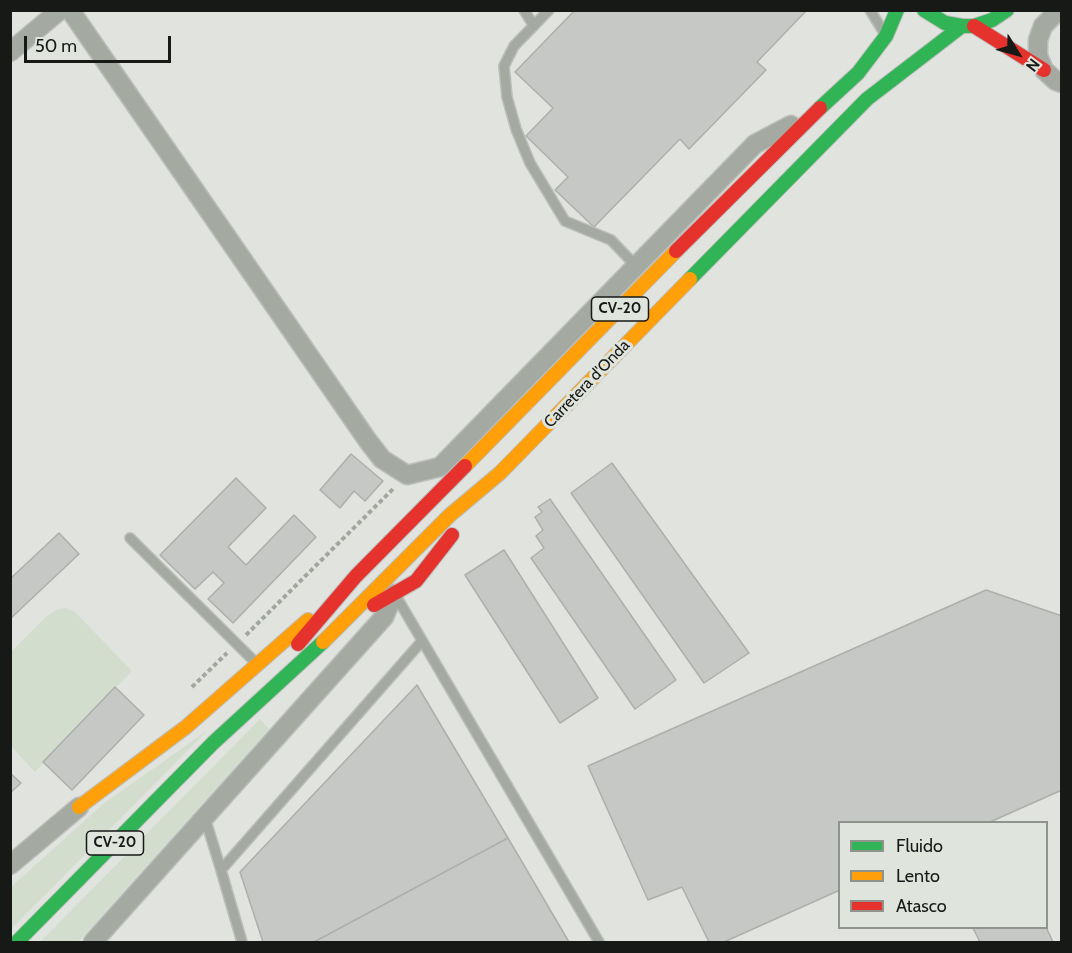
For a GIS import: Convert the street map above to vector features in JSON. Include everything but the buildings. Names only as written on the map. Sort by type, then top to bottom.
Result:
[{"type":"main road","name":"Carretera d'Onda","points":[[213,743],[356,576],[809,117],[858,73],[886,36],[897,10]]},
{"type":"main road","points":[[924,10],[945,23],[968,26],[1044,70]]},
{"type":"main road","name":"CV-20","points":[[968,26],[992,20],[1007,10]]},
{"type":"main road","name":"Carretera d'Onda","points":[[17,942],[213,743],[344,623],[450,514],[500,473],[867,99],[914,61],[968,26]]},
{"type":"main road","points":[[344,623],[416,581],[500,473]]},
{"type":"main road","points":[[79,807],[186,727],[356,576]]},
{"type":"street","points":[[10,52],[60,10]]},
{"type":"street","points":[[70,10],[368,441],[382,459],[407,475]]},
{"type":"street","points":[[1062,11],[1054,15],[1043,26],[1038,40],[1038,56],[1044,70],[1056,81],[1062,83]]},
{"type":"street","name":"Carretera d'Onda","points":[[407,475],[440,467],[755,144],[809,117]]},
{"type":"street","points":[[93,942],[384,616],[394,594]]},
{"type":"street","points":[[10,865],[79,807]]},
{"type":"lane","points":[[524,10],[534,26]]},
{"type":"lane","points":[[549,10],[514,46],[504,66],[507,97],[516,129],[530,163],[565,220],[611,240],[649,279]]},
{"type":"lane","points":[[870,10],[886,36]]},
{"type":"lane","points":[[130,538],[258,665]]},
{"type":"lane","points":[[394,594],[599,942]]},
{"type":"lane","points":[[220,870],[422,641]]},
{"type":"lane","points":[[205,817],[242,942]]},
{"type":"path","points":[[237,644],[407,475]]},
{"type":"green space","points":[[65,608],[75,612],[132,671],[35,772],[11,746],[11,652],[47,616],[58,609]]},
{"type":"green space","points":[[260,719],[269,729],[78,942],[40,942]]},
{"type":"green space","points":[[208,730],[11,929],[11,887],[103,804]]},
{"type":"traffic: fast","points":[[820,108],[858,73],[886,36],[897,10]]},
{"type":"traffic: fast","points":[[924,10],[945,23],[962,26],[974,26],[992,20],[1007,10]]},
{"type":"traffic: fast","points":[[690,279],[867,99],[962,26]]},
{"type":"traffic: fast","points":[[17,942],[213,743],[323,642]]},
{"type":"traffic: slow","points":[[465,466],[676,251]]},
{"type":"traffic: slow","points":[[323,642],[450,515],[500,473],[690,279]]},
{"type":"traffic: slow","points":[[79,807],[186,727],[308,620]]},
{"type":"traffic: jam","points":[[974,26],[1044,70]]},
{"type":"traffic: jam","points":[[676,251],[820,108]]},
{"type":"traffic: jam","points":[[298,644],[356,576],[465,466]]},
{"type":"traffic: jam","points":[[374,605],[416,581],[452,535]]}]
